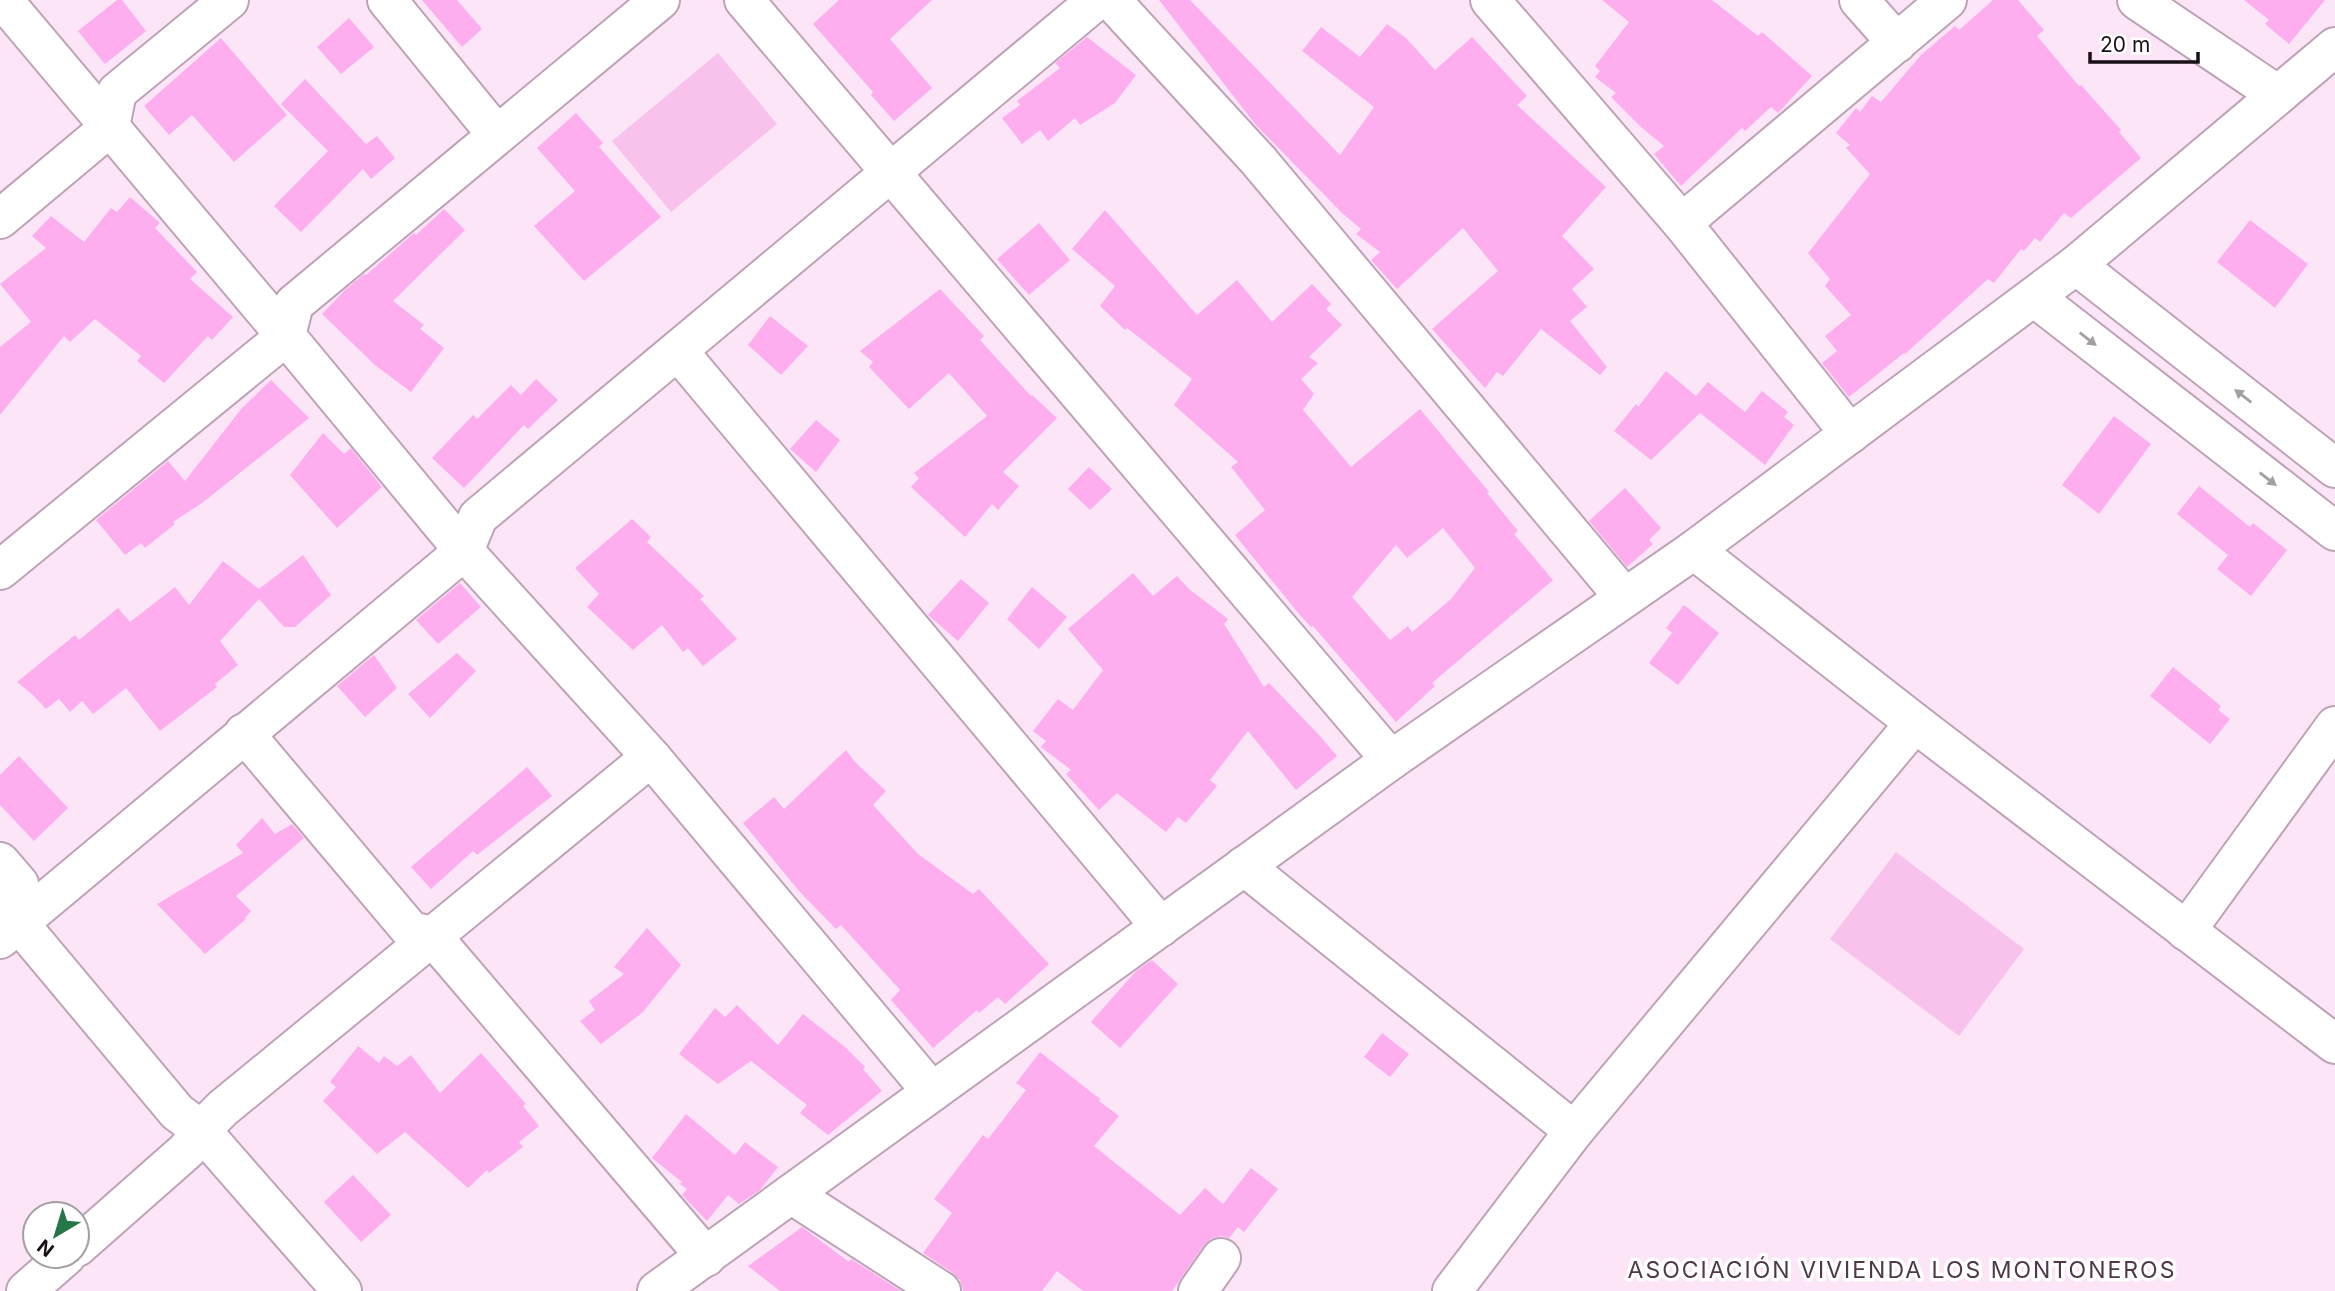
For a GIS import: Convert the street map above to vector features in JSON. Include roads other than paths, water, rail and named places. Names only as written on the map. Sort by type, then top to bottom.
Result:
[{"type":"street","points":[[3,0],[464,551],[651,757],[932,1092]]},
{"type":"street","points":[[0,219],[110,127],[117,92],[229,0]]},
{"type":"street","points":[[387,0],[497,135]]},
{"type":"street","points":[[0,570],[286,335],[294,304],[660,0]]},
{"type":"street","points":[[744,0],[1391,760]]},
{"type":"street","points":[[6,925],[464,551],[478,517],[1097,0]]},
{"type":"street","points":[[1111,0],[1258,160],[1624,597]]},
{"type":"street","points":[[1490,0],[1682,223],[1850,434]]},
{"type":"street","points":[[1859,0],[1897,43]]},
{"type":"street","points":[[1682,223],[1947,0]]},
{"type":"street","points":[[2137,0],[2278,95]]},
{"type":"street","points":[[657,1291],[1391,760],[1694,550],[2076,265],[2335,47]]},
{"type":"street","points":[[2076,265],[2335,468]]},
{"type":"street","points":[[2034,297],[2335,531]]},
{"type":"street","points":[[678,351],[1161,927]]},
{"type":"street","points":[[1694,550],[1915,723],[2335,1044]]},
{"type":"street","points":[[1452,1291],[1574,1130],[1915,723]]},
{"type":"street","points":[[2186,931],[2335,726]]},
{"type":"street","points":[[244,733],[411,931],[432,936],[706,1257]]},
{"type":"street","points":[[91,1235],[187,1150],[201,1130],[223,1108],[651,757]]},
{"type":"street","points":[[0,862],[19,884],[6,925]]},
{"type":"street","points":[[1244,866],[1574,1130]]},
{"type":"street","points":[[6,925],[177,1112],[201,1130],[342,1291]]},
{"type":"street","points":[[791,1194],[941,1291]]},
{"type":"street","points":[[1198,1291],[1221,1258]]},
{"type":"street","points":[[26,1291],[50,1270]]},
{"type":"district","name":"ASOCIACIÓN VIVIENDA LOS MONTONEROS","points":[[1902,1270]]}]
